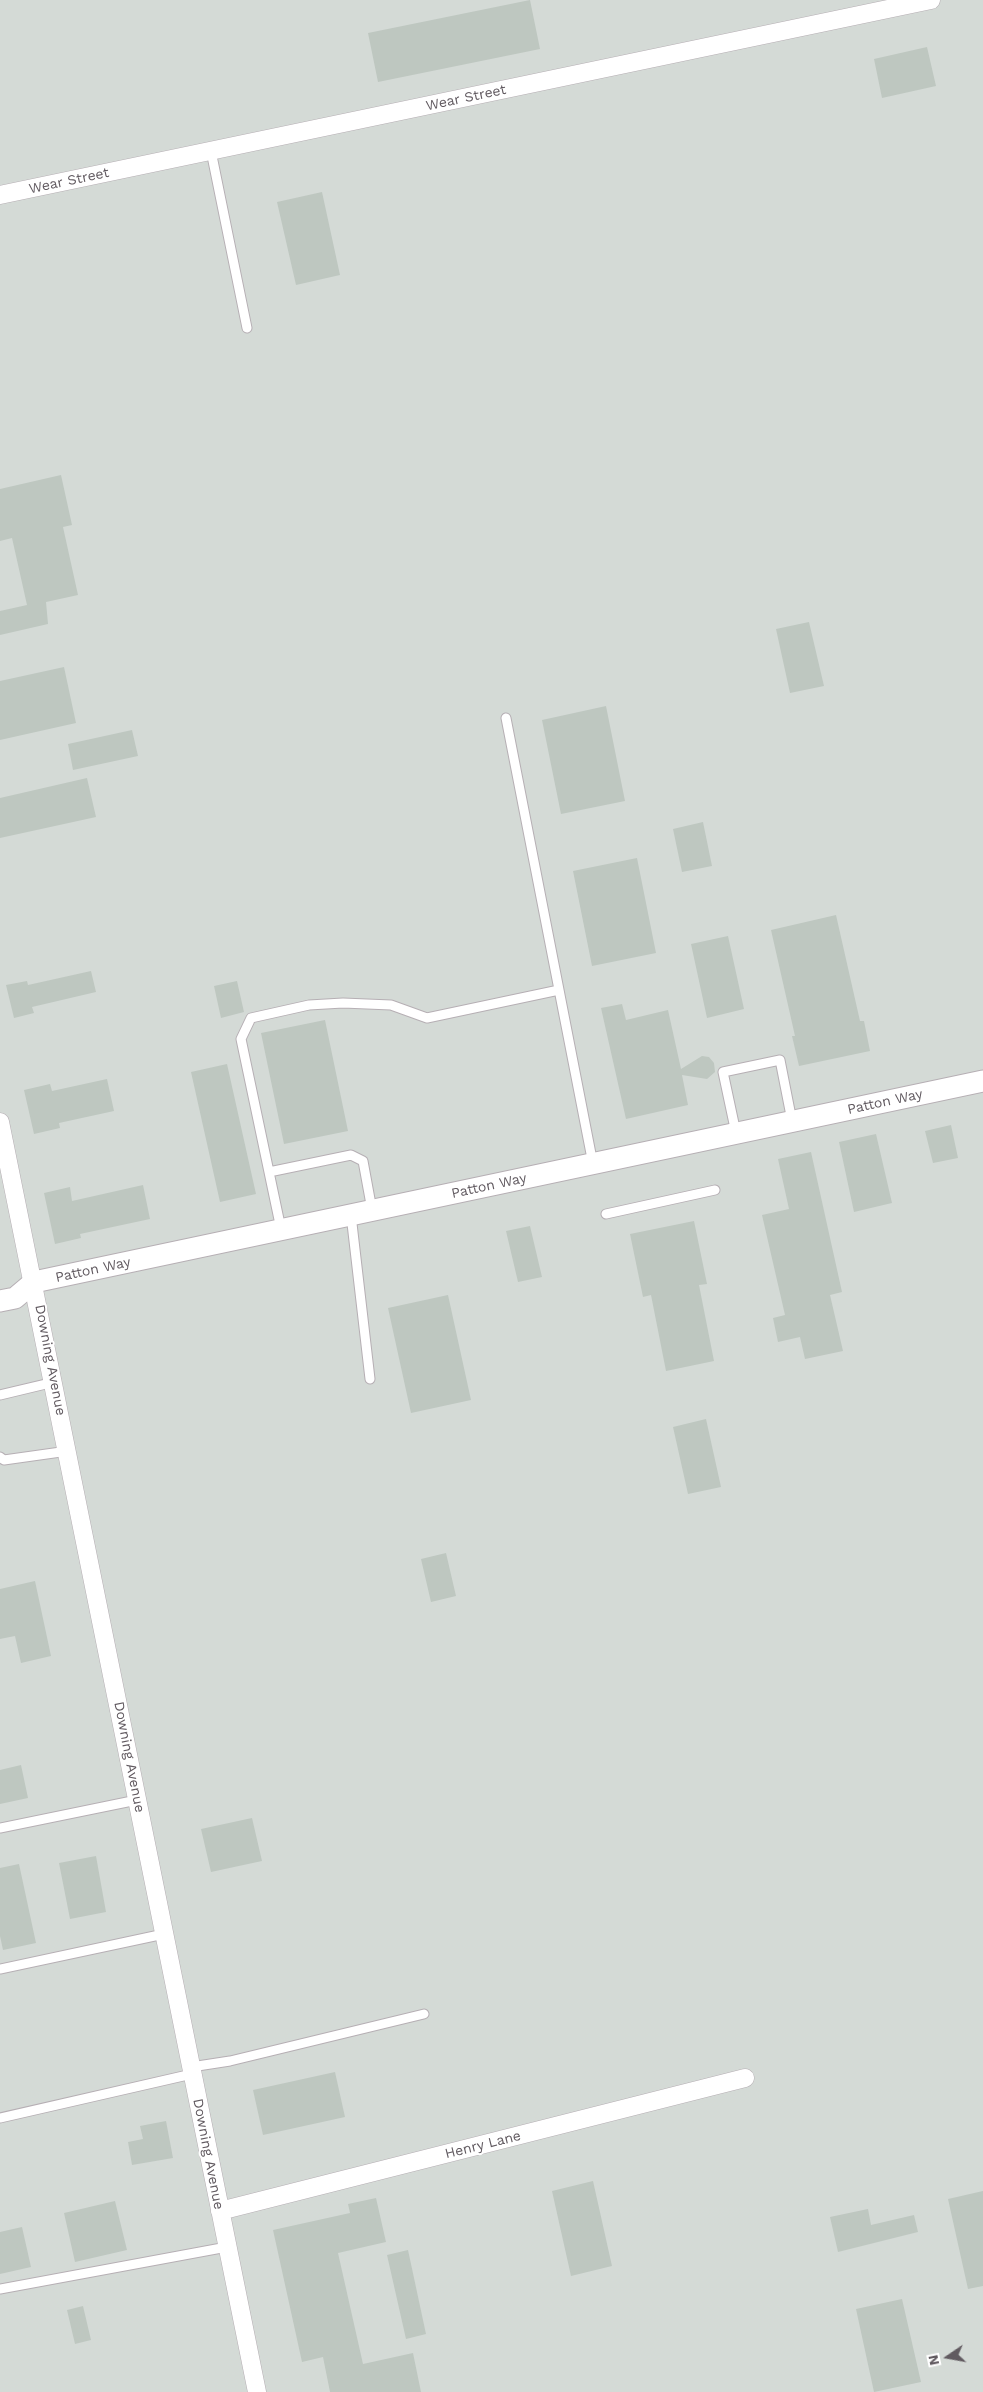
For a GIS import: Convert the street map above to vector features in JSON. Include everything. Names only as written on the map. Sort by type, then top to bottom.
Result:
[{"type":"street","name":"Wear Street","points":[[0,195],[931,0]]},
{"type":"street","name":"Patton Way","points":[[0,1301],[15,1298],[34,1282],[983,1081]]},
{"type":"street","name":"Downing Avenue","points":[[1,1130],[5,1167],[34,1282],[257,2392]]},
{"type":"street","name":"Henry Lane","points":[[220,2211],[745,2078]]},
{"type":"lane","points":[[212,151],[247,328]]},
{"type":"lane","points":[[506,718],[593,1164]]},
{"type":"lane","points":[[281,1230],[241,1039],[251,1018],[309,1005],[343,1004],[391,1005],[427,1018],[559,990]]},
{"type":"lane","points":[[736,1133],[724,1072],[780,1060],[792,1122]]},
{"type":"lane","points":[[269,1172],[351,1155],[362,1161],[372,1210]]},
{"type":"lane","points":[[606,1214],[715,1190]]},
{"type":"lane","points":[[351,1215],[370,1379]]},
{"type":"lane","points":[[0,1395],[54,1382]]},
{"type":"lane","points":[[0,1457],[4,1460],[20,1459],[68,1450]]},
{"type":"lane","points":[[0,1828],[137,1800]]},
{"type":"lane","points":[[0,1969],[164,1934]]},
{"type":"lane","points":[[0,2118],[424,2014]]},
{"type":"lane","points":[[0,2289],[227,2247]]},
{"type":"shaded area","points":[[0,0],[983,0],[983,2392],[0,2392]]},
{"type":"building","points":[[530,0],[540,49],[378,82],[368,33]]},
{"type":"building","points":[[927,47],[936,86],[882,98],[874,59]]},
{"type":"building","points":[[322,192],[340,275],[296,285],[277,202]]},
{"type":"building","points":[[61,475],[72,525],[63,527],[78,595],[46,602],[48,624],[0,635],[0,611],[27,605],[12,538],[0,541],[0,489]]},
{"type":"building","points":[[809,622],[824,686],[790,693],[776,629]]},
{"type":"building","points":[[64,667],[76,723],[0,740],[0,681]]},
{"type":"building","points":[[606,706],[625,801],[561,814],[542,720]]},
{"type":"building","points":[[132,730],[138,756],[73,770],[68,744]]},
{"type":"building","points":[[87,778],[96,817],[0,838],[0,798]]},
{"type":"building","points":[[703,822],[712,866],[682,872],[673,829]]},
{"type":"building","points":[[637,858],[656,953],[592,966],[573,871]]},
{"type":"building","points":[[836,915],[860,1021],[864,1021],[870,1051],[799,1066],[792,1036],[795,1036],[771,930]]},
{"type":"building","points":[[728,936],[744,1009],[707,1018],[691,944]]},
{"type":"building","points":[[91,971],[96,992],[32,1007],[34,1013],[14,1018],[6,985],[27,981],[28,985]]},
{"type":"building","points":[[237,981],[244,1012],[221,1018],[214,986]]},
{"type":"building","points":[[622,1004],[626,1020],[668,1010],[681,1069],[702,1056],[709,1057],[714,1063],[715,1072],[707,1079],[682,1075],[688,1105],[626,1119],[601,1008]]},
{"type":"building","points":[[325,1020],[348,1131],[284,1144],[261,1033]]},
{"type":"building","points":[[227,1064],[256,1194],[220,1202],[191,1072]]},
{"type":"building","points":[[107,1079],[114,1111],[59,1123],[60,1128],[34,1134],[24,1090],[50,1084],[52,1091]]},
{"type":"building","points":[[951,1125],[958,1158],[933,1163],[925,1131]]},
{"type":"building","points":[[876,1134],[892,1203],[854,1212],[839,1142]]},
{"type":"building","points":[[811,1152],[842,1292],[830,1295],[843,1351],[805,1359],[800,1337],[778,1342],[773,1318],[785,1315],[762,1215],[789,1209],[778,1159]]},
{"type":"building","points":[[143,1185],[150,1219],[80,1234],[81,1238],[55,1244],[44,1193],[70,1187],[72,1201]]},
{"type":"building","points":[[694,1221],[707,1284],[699,1285],[714,1361],[666,1371],[651,1295],[643,1297],[630,1234]]},
{"type":"building","points":[[530,1226],[542,1277],[518,1282],[506,1231]]},
{"type":"building","points":[[448,1295],[471,1400],[411,1413],[388,1308]]},
{"type":"building","points":[[706,1419],[721,1487],[688,1494],[673,1427]]},
{"type":"building","points":[[446,1553],[456,1596],[431,1602],[421,1559]]},
{"type":"building","points":[[35,1581],[51,1656],[21,1663],[15,1636],[0,1639],[0,1589]]},
{"type":"building","points":[[21,1765],[28,1798],[0,1804],[0,1770]]},
{"type":"building","points":[[252,1818],[262,1861],[211,1872],[201,1829]]},
{"type":"building","points":[[96,1856],[106,1912],[70,1919],[59,1863]]},
{"type":"building","points":[[19,1864],[36,1943],[3,1950],[0,1936],[0,1868]]},
{"type":"building","points":[[335,2072],[345,2117],[263,2135],[253,2090]]},
{"type":"building","points":[[166,2121],[173,2158],[132,2165],[128,2142],[143,2139],[140,2126]]},
{"type":"building","points":[[593,2181],[612,2266],[571,2276],[552,2191]]},
{"type":"building","points":[[983,2191],[983,2286],[968,2289],[948,2199]]},
{"type":"building","points":[[376,2198],[386,2242],[338,2253],[363,2364],[413,2353],[421,2392],[330,2392],[323,2357],[302,2362],[273,2230],[350,2213],[348,2204]]},
{"type":"building","points":[[115,2201],[127,2250],[75,2262],[64,2213]]},
{"type":"building","points":[[868,2209],[871,2225],[914,2215],[918,2232],[838,2252],[830,2217]]},
{"type":"building","points":[[22,2227],[31,2267],[0,2274],[0,2232]]},
{"type":"building","points":[[408,2250],[426,2334],[406,2339],[387,2255]]},
{"type":"building","points":[[902,2299],[921,2382],[874,2392],[856,2309]]},
{"type":"building","points":[[83,2306],[91,2340],[75,2344],[67,2310]]}]
